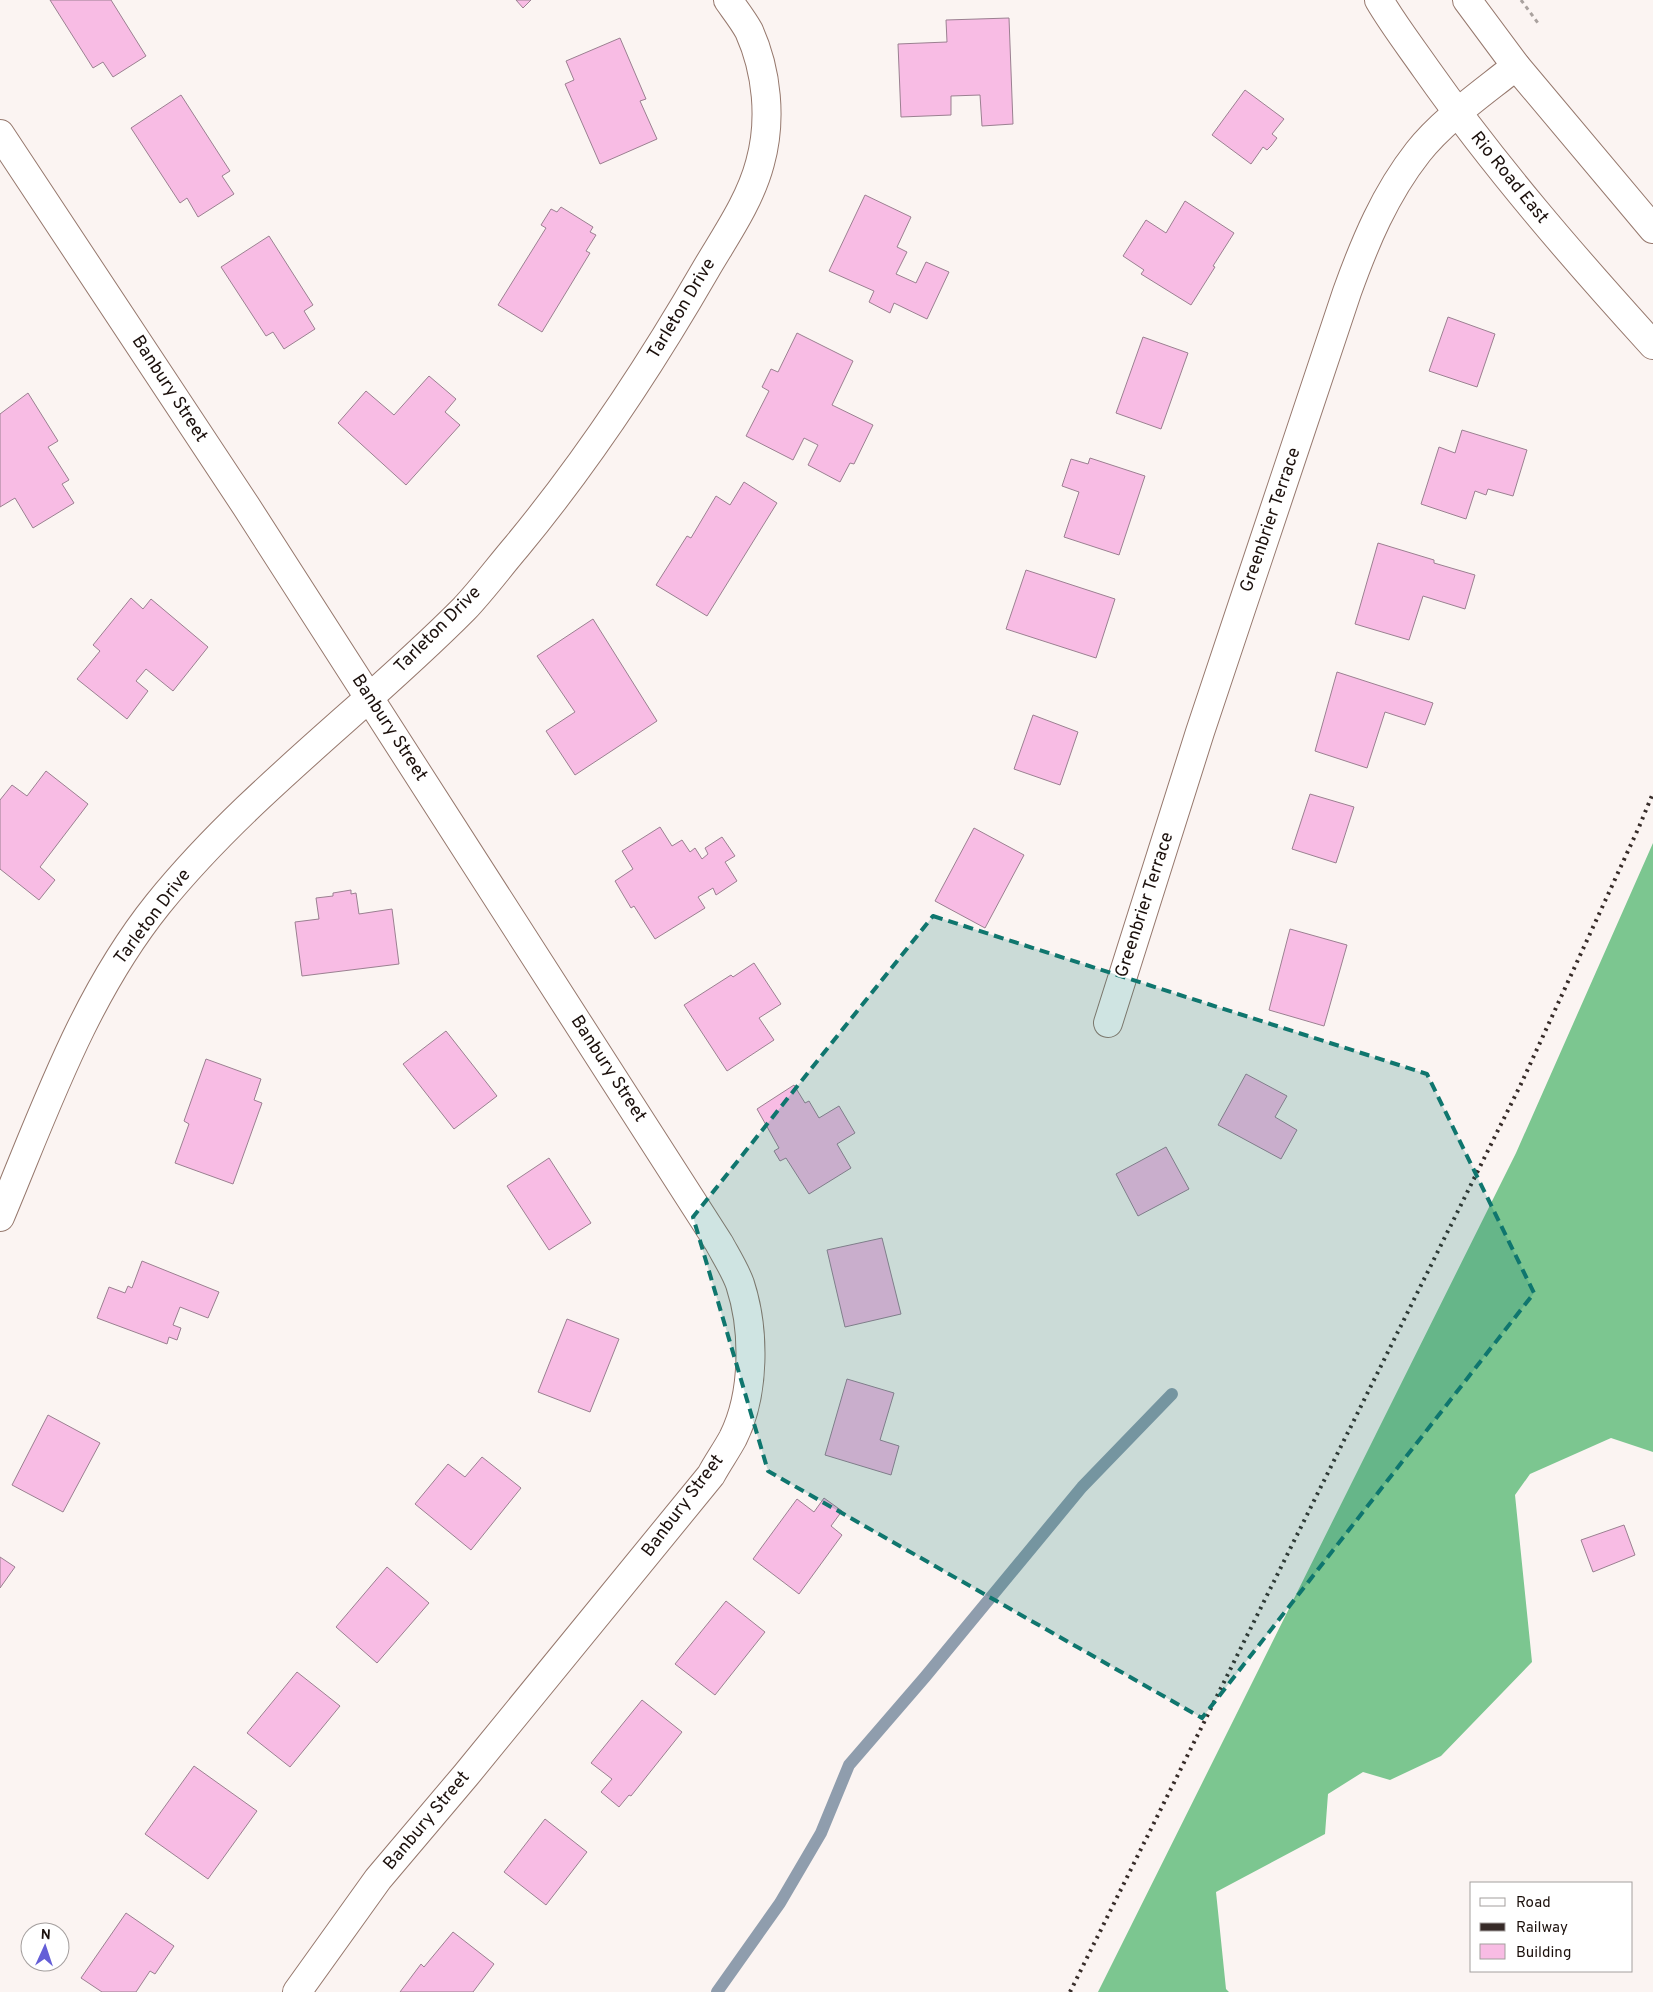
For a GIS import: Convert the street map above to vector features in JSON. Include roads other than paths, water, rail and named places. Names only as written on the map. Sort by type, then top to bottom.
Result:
[{"type":"street","name":"Tarleton Drive","points":[[0,1217],[77,1034],[109,975],[156,906],[211,843],[466,606],[551,505],[628,397],[684,307],[750,194],[761,162],[767,120],[762,70],[748,30],[728,0]]},
{"type":"street","name":"Rio Road East","points":[[1379,0],[1457,113],[1563,245],[1645,336]]},
{"type":"street","points":[[1467,0],[1516,66],[1653,229]]},
{"type":"street","name":"Greenbrier Terrace","points":[[1108,1023],[1200,732],[1347,292],[1368,236],[1392,188],[1419,151],[1457,113],[1516,66]]},
{"type":"street","name":"Banbury Street","points":[[0,134],[246,506],[719,1243],[739,1282],[746,1308],[752,1351],[747,1394],[734,1436],[711,1475],[466,1775],[378,1879],[297,1992]]},
{"type":"waterway","points":[[717,1992],[780,1903],[821,1833],[849,1765],[925,1677],[1082,1487],[1172,1394]]},
{"type":"railway","points":[[1070,1992],[1521,1084],[1653,793]]}]
